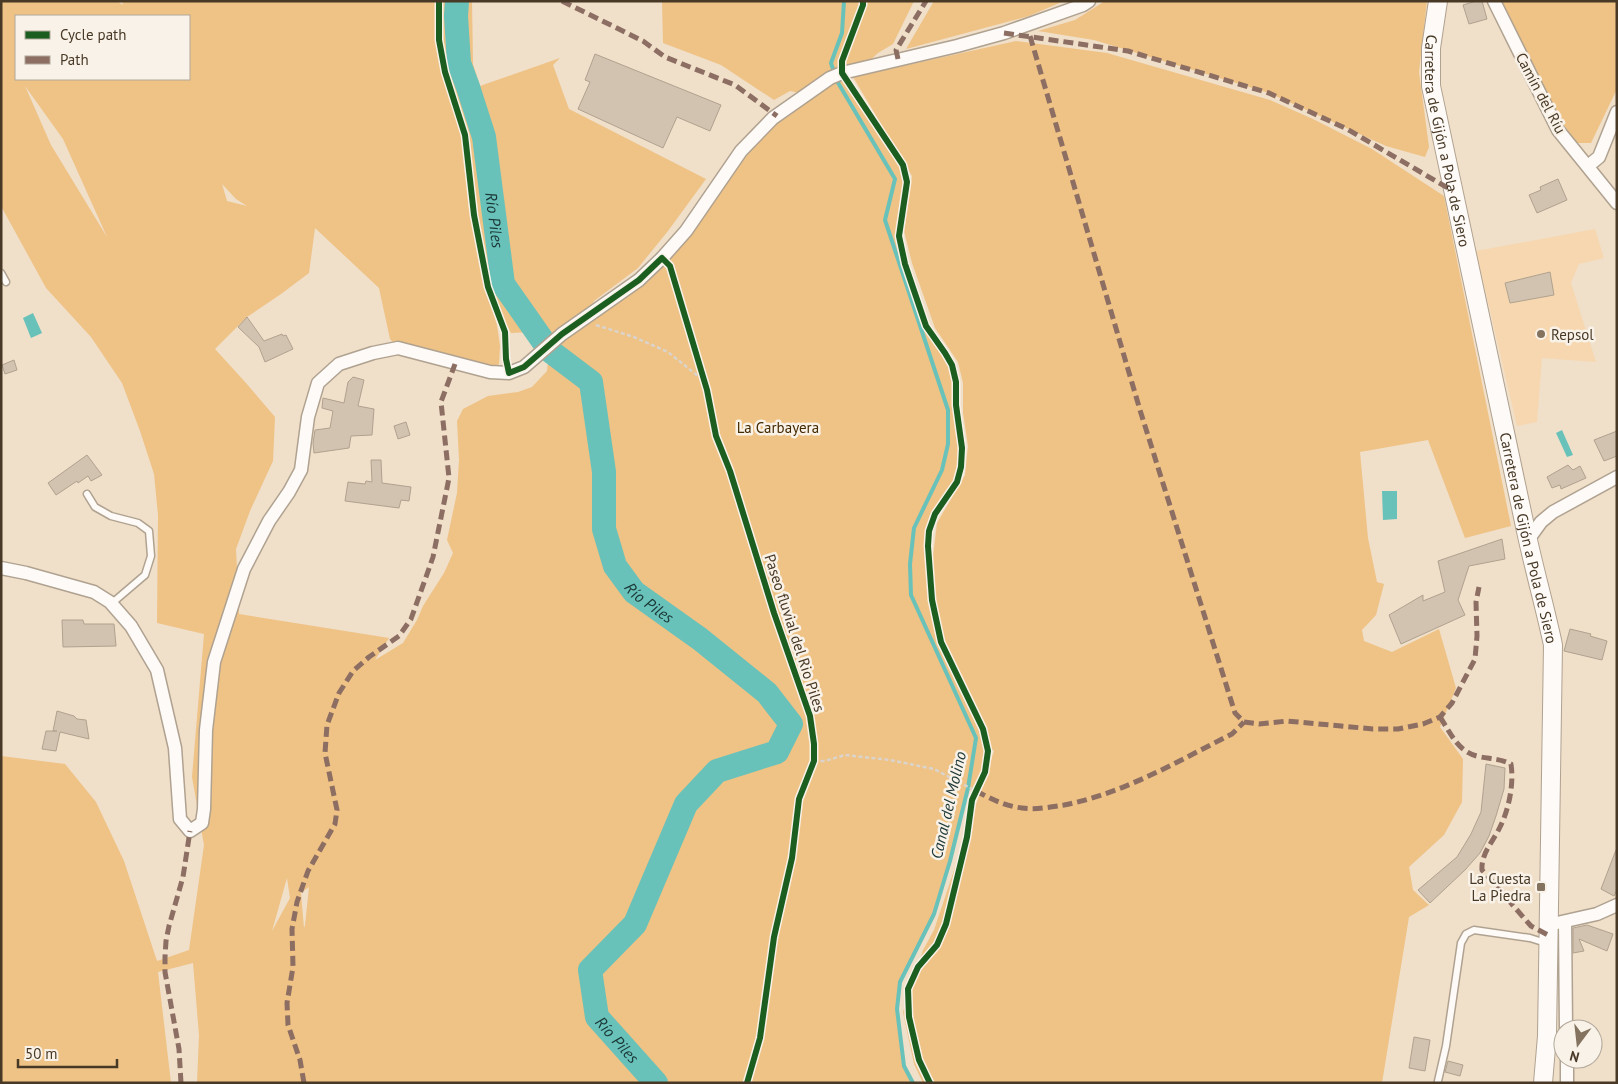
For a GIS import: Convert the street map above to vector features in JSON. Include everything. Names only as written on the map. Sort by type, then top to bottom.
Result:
[{"type":"street","points":[[1,568],[94,592],[111,604],[131,626],[157,670],[176,748],[180,819],[190,830],[202,823],[204,809],[206,730],[214,662],[244,569],[269,521],[290,492],[301,470],[308,417],[318,383],[339,364],[373,353],[398,348],[490,372],[509,373],[524,368],[562,334],[639,280],[686,231],[742,151],[773,118],[833,76],[1004,33],[1083,5],[1089,1]]},
{"type":"street","name":"Carretera de Gijón a Pola de Siero","points":[[1438,1],[1432,48],[1431,86],[1528,540],[1553,645],[1557,923],[1549,944],[1548,1036],[1543,1083]]},
{"type":"street","name":"Camín del Ríu","points":[[1494,1],[1558,130],[1617,203]]},
{"type":"street","points":[[1588,166],[1599,157],[1617,112]]},
{"type":"street","points":[[1528,540],[1541,522],[1553,512],[1617,477]]},
{"type":"street","points":[[1565,1019],[1557,923],[1597,914],[1617,905]]},
{"type":"street","points":[[1567,1069],[1567,1083]]},
{"type":"lane","points":[[1,272],[6,282]]},
{"type":"lane","points":[[87,494],[95,507],[110,516],[138,523],[149,531],[151,556],[145,575],[111,604]]},
{"type":"lane","points":[[1438,1081],[1446,1046],[1461,944],[1466,934],[1474,930],[1530,938],[1549,944]]},
{"type":"path","points":[[439,1],[440,48],[445,72],[465,134],[474,215],[488,287],[504,332],[509,373]]},
{"type":"path","points":[[583,320],[602,328],[634,337],[668,352],[704,381]]},
{"type":"path","points":[[814,761],[825,761],[845,755],[890,760],[934,769],[976,791]]},
{"type":"shaded area","name":"Repsol","points":[[1595,229],[1604,258],[1579,264],[1571,283],[1596,362],[1542,358],[1537,422],[1517,426],[1476,251]]},
{"type":"green space","name":"La Carbayera","points":[[1,1],[117,1],[123,5],[122,1],[472,1],[473,64],[480,86],[560,58],[553,65],[569,109],[706,179],[638,268],[594,301],[586,314],[639,280],[741,151],[805,94],[790,91],[774,100],[721,65],[663,43],[662,1],[914,1],[893,44],[878,53],[847,81],[903,165],[907,182],[899,236],[905,264],[926,326],[952,365],[956,382],[956,405],[962,448],[961,467],[957,482],[936,514],[929,531],[929,555],[933,556],[937,523],[965,475],[968,446],[963,413],[963,383],[958,362],[935,328],[912,263],[904,231],[912,176],[853,77],[1016,41],[1107,53],[1270,100],[1372,149],[1444,196],[1511,526],[1465,538],[1428,440],[1360,452],[1368,538],[1377,582],[1384,584],[1376,615],[1362,630],[1364,641],[1392,652],[1439,629],[1456,688],[1440,727],[1463,759],[1462,802],[1444,835],[1409,867],[1413,890],[1429,905],[1409,917],[1382,1083],[923,1083],[914,1064],[903,1012],[923,950],[934,930],[994,751],[988,747],[985,772],[976,791],[968,789],[950,861],[934,914],[900,982],[897,1009],[904,1066],[913,1083],[197,1083],[199,1035],[193,963],[158,972],[171,1083],[1,1083],[1,756],[65,764],[96,802],[124,861],[157,961],[189,950],[204,845],[192,777],[204,634],[157,623],[158,515],[154,474],[140,431],[122,383],[91,337],[46,288],[1,206]],"holes":[[[25,86],[63,139],[107,237],[51,145]],[[222,184],[236,199],[247,206],[227,201]],[[315,228],[379,288],[390,339],[398,348],[490,372],[499,364],[500,346],[497,325],[482,277],[511,333],[551,331],[547,371],[532,387],[518,392],[488,396],[463,409],[457,421],[459,460],[457,493],[447,540],[453,553],[444,573],[403,643],[375,660],[389,638],[239,614],[236,549],[250,511],[273,461],[275,417],[215,349],[247,317],[309,273]],[[287,878],[290,898],[272,931]],[[309,887],[304,928],[301,893]]]},
{"type":"green space","points":[[934,1],[1064,1],[1029,16],[906,49]]},
{"type":"green space","points":[[1105,1],[1427,1],[1419,72],[1429,147],[1425,157],[1386,146],[1269,93],[1094,40],[1038,31],[1075,20]]},
{"type":"green space","points":[[1502,1],[1617,1],[1617,89],[1591,143],[1576,143],[1558,116]]},
{"type":"water","points":[[33,313],[42,333],[31,338],[23,318]]},
{"type":"water","points":[[1562,430],[1573,455],[1567,457],[1556,433]]},
{"type":"water","points":[[1382,491],[1397,491],[1397,519],[1383,520]]},
{"type":"building","points":[[1482,1],[1487,19],[1469,24],[1463,5]]},
{"type":"building","points":[[595,54],[721,105],[710,131],[677,117],[663,148],[578,109],[590,82],[585,80]]},
{"type":"building","points":[[1558,179],[1567,200],[1537,213],[1529,195],[1541,190],[1540,187]]},
{"type":"building","points":[[1550,272],[1554,295],[1510,303],[1505,283]]},
{"type":"building","points":[[247,317],[264,341],[282,334],[283,336],[286,335],[293,349],[265,362],[259,347],[238,327]]},
{"type":"building","points":[[14,360],[17,370],[5,374],[2,365]]},
{"type":"building","points":[[353,377],[364,380],[358,406],[374,409],[372,435],[351,436],[349,448],[314,453],[315,430],[330,428],[333,411],[322,408],[323,398],[344,403],[348,382]]},
{"type":"building","points":[[406,422],[410,435],[398,439],[394,426]]},
{"type":"building","points":[[1617,431],[1617,456],[1604,461],[1594,440]]},
{"type":"building","points":[[87,455],[102,475],[91,481],[88,476],[56,495],[48,483]]},
{"type":"building","points":[[371,460],[381,460],[382,483],[411,487],[409,501],[401,500],[399,508],[345,501],[348,482],[365,484],[366,481],[372,482]]},
{"type":"building","points":[[1568,465],[1573,470],[1580,466],[1586,478],[1561,489],[1560,485],[1552,488],[1547,477]]},
{"type":"building","points":[[1502,539],[1505,559],[1469,566],[1458,600],[1465,615],[1401,644],[1389,615],[1423,595],[1423,601],[1445,592],[1438,561]]},
{"type":"building","points":[[62,620],[83,620],[84,624],[114,624],[116,646],[63,647]]},
{"type":"building","points":[[1570,629],[1591,634],[1590,636],[1607,641],[1602,660],[1564,651]]},
{"type":"building","points":[[57,711],[74,716],[77,719],[86,720],[89,739],[60,732],[56,751],[42,749],[46,731],[53,731]]},
{"type":"building","points":[[1486,764],[1505,768],[1504,789],[1489,836],[1480,853],[1430,903],[1418,890],[1457,857],[1471,834],[1481,812]]},
{"type":"building","points":[[1616,850],[1617,890],[1614,896],[1601,889]]},
{"type":"building","points":[[1587,925],[1613,934],[1607,951],[1579,939],[1584,951],[1573,953],[1573,928]]},
{"type":"building","points":[[1414,1037],[1430,1040],[1425,1071],[1409,1068]]},
{"type":"building","points":[[1448,1061],[1463,1065],[1460,1076],[1445,1072]]},
{"type":"waterway","name":"Río Piles","points":[[457,1],[459,63],[484,137],[503,284],[550,351],[591,382],[604,472],[604,529],[615,566],[634,592],[700,639],[767,693],[791,724],[777,752],[717,771],[686,804],[635,924],[590,970],[597,1017],[656,1083]]},
{"type":"waterway","name":"Canal del Molino","points":[[844,1],[842,33],[831,63],[837,81],[895,179],[885,220],[948,410],[948,444],[942,470],[914,528],[910,564],[911,595],[976,738],[968,788],[950,861],[934,914],[900,982],[897,1009],[904,1066],[913,1083]]},
{"type":"marked path","points":[[562,1],[643,41],[665,57],[735,85],[777,116]]},
{"type":"marked path","points":[[898,59],[896,50],[926,1]]},
{"type":"marked path","points":[[1004,33],[1128,51],[1269,93],[1347,129],[1453,191]]},
{"type":"marked path","points":[[1030,36],[1140,410],[1235,713],[1244,722],[1259,724],[1287,721],[1373,729],[1398,729],[1423,724],[1440,717],[1452,703],[1475,659],[1477,636],[1476,602],[1479,587]]},
{"type":"marked path","points":[[304,1083],[300,1060],[288,1025],[287,1003],[293,967],[292,929],[297,902],[308,871],[335,824],[337,810],[325,753],[327,725],[339,693],[353,671],[399,636],[411,619],[426,577],[433,557],[449,478],[441,402],[455,364]]},
{"type":"marked path","points":[[1440,717],[1452,737],[1467,752],[1511,764],[1512,780],[1508,804],[1500,827],[1483,858],[1482,870],[1531,926],[1550,936]]},
{"type":"marked path","points":[[976,791],[1004,804],[1027,809],[1054,807],[1087,800],[1151,775],[1232,734],[1244,722]]},
{"type":"marked path","points":[[181,1083],[179,1049],[165,972],[165,957],[166,941],[183,877],[190,831]]},
{"type":"cycle path","name":"Paseo fluvial del Rio Piles","points":[[439,1],[439,40],[445,72],[465,135],[474,215],[488,287],[505,332],[506,359],[509,373],[524,367],[562,334],[639,280],[662,258],[670,266],[707,390],[716,436],[730,471],[774,613],[810,716],[814,744],[814,761],[799,799],[792,858],[774,937],[760,1038],[747,1083]]},
{"type":"cycle path","points":[[863,1],[842,61],[842,73],[903,165],[907,182],[899,236],[905,264],[926,326],[952,365],[956,382],[956,405],[962,448],[961,467],[957,482],[935,514],[929,531],[928,546],[932,600],[941,642],[983,729],[988,751],[985,772],[972,800],[967,837],[946,924],[937,945],[918,967],[908,989],[909,1017],[919,1060],[930,1083]]},
{"type":"place","name":"Repsol","points":[[1541,334]]},
{"type":"place","name":"La Cuesta La Piedra","points":[[1541,887]]}]
